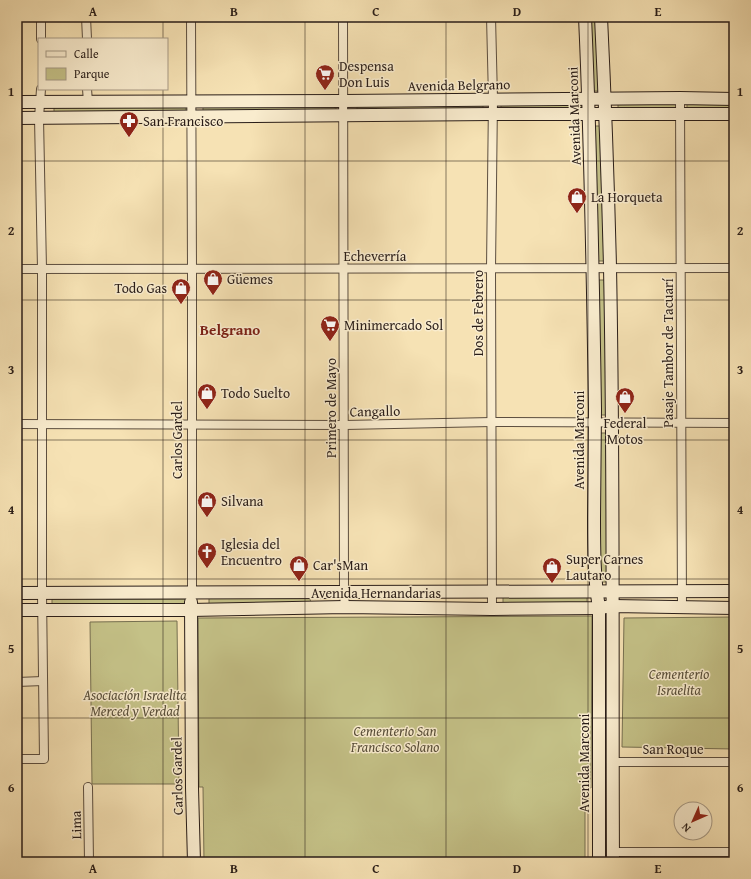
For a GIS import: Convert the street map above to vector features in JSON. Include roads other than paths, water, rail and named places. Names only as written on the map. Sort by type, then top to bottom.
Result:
[{"type":"main road","name":"Avenida Marconi","points":[[585,17],[589,98],[593,268],[595,422],[594,554],[596,591],[599,608],[598,862]]},
{"type":"main road","name":"Avenida Marconi","points":[[601,17],[606,115],[610,268],[613,606],[611,762],[612,857]]},
{"type":"main road","name":"Avenida Belgrano","points":[[17,102],[734,98]]},
{"type":"main road","points":[[17,118],[492,114],[734,114]]},
{"type":"main road","name":"Avenida Hernandarias","points":[[17,593],[734,591]]},
{"type":"main road","name":"Carlos Gardel","points":[[192,593],[190,610],[194,862]]},
{"type":"main road","name":"Avenida Hernandarias","points":[[17,610],[190,610],[345,607],[492,609],[599,608],[613,606],[734,608]]},
{"type":"street","points":[[41,17],[41,38]]},
{"type":"street","points":[[86,17],[87,38]]},
{"type":"street","name":"Carlos Gardel","points":[[191,17],[192,593]]},
{"type":"street","name":"Primero de Mayo","points":[[343,17],[345,607]]},
{"type":"street","name":"Dos de Febrero","points":[[491,17],[493,99],[491,269],[492,609]]},
{"type":"street","points":[[17,759],[44,759],[40,90]]},
{"type":"street","points":[[87,90],[88,102]]},
{"type":"street","name":"Pasaje Tambor de Tacuarí","points":[[680,98],[682,608]]},
{"type":"street","name":"Echeverría","points":[[17,269],[734,268]]},
{"type":"street","name":"Cangallo","points":[[17,424],[345,425],[492,422],[612,422],[681,424],[734,423]]},
{"type":"street","points":[[17,682],[43,681]]},
{"type":"street","name":"San Roque","points":[[611,762],[734,762]]},
{"type":"street","name":"Lima","points":[[88,787],[89,862]]},
{"type":"street","points":[[612,857],[734,852]]},
{"type":"place","name":"Despensa Don Luis","points":[[325,91]]},
{"type":"place","name":"San Francisco","points":[[129,138]]},
{"type":"place","name":"La Horqueta","points":[[577,214]]},
{"type":"place","name":"Güemes","points":[[213,296]]},
{"type":"place","name":"Todo Gas","points":[[181,305]]},
{"type":"place","name":"Minimercado Sol","points":[[330,342]]},
{"type":"place","name":"Todo Suelto","points":[[207,410]]},
{"type":"place","name":"Federal Motos","points":[[625,414]]},
{"type":"place","name":"Silvana","points":[[207,518]]},
{"type":"place","name":"Iglesia del Encuentro","points":[[207,569]]},
{"type":"place","name":"Car'sMan","points":[[299,582]]},
{"type":"place","name":"Super Carnes Lautaro","points":[[552,584]]},
{"type":"district","name":"Belgrano","points":[[230,329]]},
{"type":"park label","name":"Cementerio Israelita","points":[[679,682]]},
{"type":"park label","name":"Asociación Israelita Merced y Verdad","points":[[135,704]]},
{"type":"park label","name":"Cementerio San Francisco Solano","points":[[395,740]]}]
